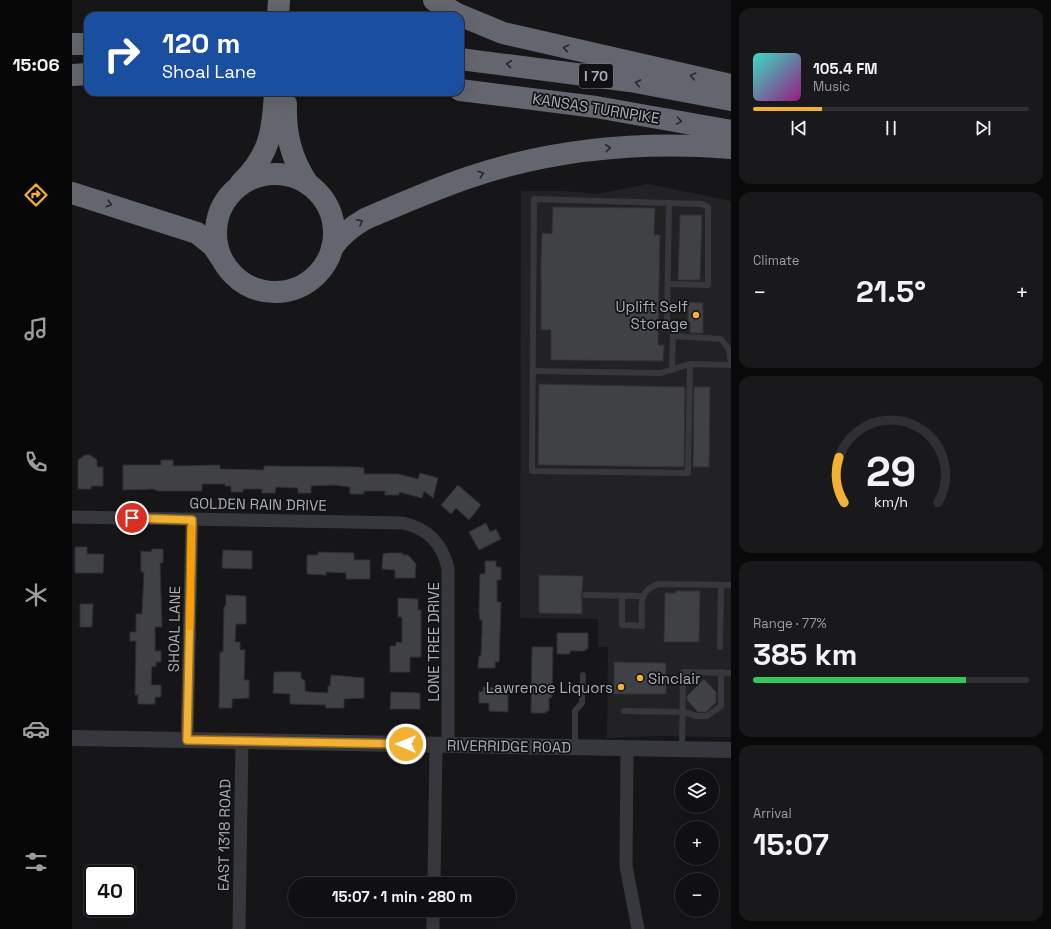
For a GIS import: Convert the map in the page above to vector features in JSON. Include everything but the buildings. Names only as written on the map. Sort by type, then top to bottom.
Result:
[{"type":"highway","points":[[278,12],[279,0]]},
{"type":"highway","points":[[290,12],[291,0]]},
{"type":"highway","points":[[434,0],[454,12]]},
{"type":"highway","points":[[464,17],[503,33],[731,85]]},
{"type":"highway","points":[[72,44],[84,44]]},
{"type":"highway","name":"KANSAS TURNPIKE","points":[[464,60],[601,77],[731,100]]},
{"type":"highway","points":[[72,75],[84,74]]},
{"type":"highway","name":"KANSAS TURNPIKE","points":[[464,90],[596,107],[731,131]]},
{"type":"highway","points":[[275,96],[279,136],[308,184],[321,196],[330,212],[334,230],[332,248]]},
{"type":"highway","points":[[224,263],[216,243],[216,222],[224,202],[252,173],[279,136],[286,120],[287,96]]},
{"type":"highway","points":[[72,193],[197,232],[213,246],[235,276],[249,286],[266,291],[283,291],[299,286],[314,277],[325,264],[332,248],[341,235],[365,220],[466,178],[561,154],[629,146],[670,144],[731,148]]},
{"type":"highway","points":[[238,186],[254,177],[272,174],[291,176],[308,184]]},
{"type":"street","name":"GOLDEN RAIN DRIVE","points":[[72,517],[403,523],[427,532],[436,542]]},
{"type":"street","name":"SHOAL LANE","points":[[187,740],[192,520]]},
{"type":"street","name":"LONE TREE DRIVE","points":[[434,877],[442,745],[449,574],[445,557],[436,542]]},
{"type":"street","name":"RIVERRIDGE ROAD","points":[[72,738],[731,750]]},
{"type":"street","name":"EAST 1318 ROAD","points":[[239,929],[242,741]]},
{"type":"street","points":[[628,749],[626,866],[638,929]]},
{"type":"street","points":[[433,917],[433,929]]},
{"type":"lane","points":[[668,284],[708,285],[708,207],[702,204],[534,200],[532,471],[688,473],[690,364]]},
{"type":"lane","points":[[670,203],[667,321],[673,336],[672,370]]},
{"type":"lane","points":[[533,371],[661,373],[690,364],[731,365],[729,349],[721,339],[673,336]]},
{"type":"lane","points":[[622,596],[622,625],[642,626],[642,596],[647,589],[659,584],[731,585]]},
{"type":"lane","points":[[720,647],[721,585]]},
{"type":"lane","points":[[585,595],[642,596]]},
{"type":"lane","points":[[682,749],[683,672],[731,673]]},
{"type":"lane","points":[[624,712],[683,712],[697,716],[707,716],[721,706],[722,672]]},
{"type":"lane","points":[[575,748],[575,711],[582,703],[582,675]]},
{"type":"shaded area","points":[[648,184],[731,201],[731,737],[653,736],[607,738],[608,647],[598,647],[598,619],[520,618],[521,191],[565,191],[596,194]]},
{"type":"slow traffic","points":[[190,627],[191,528]]},
{"type":"place","name":"Uplift Self Storage","points":[[696,315]]},
{"type":"place","name":"Sinclair","points":[[640,678]]},
{"type":"place","name":"Lawrence Liquors","points":[[621,687]]},
{"type":"route","points":[[132,518],[192,520],[187,740],[406,744]]}]
